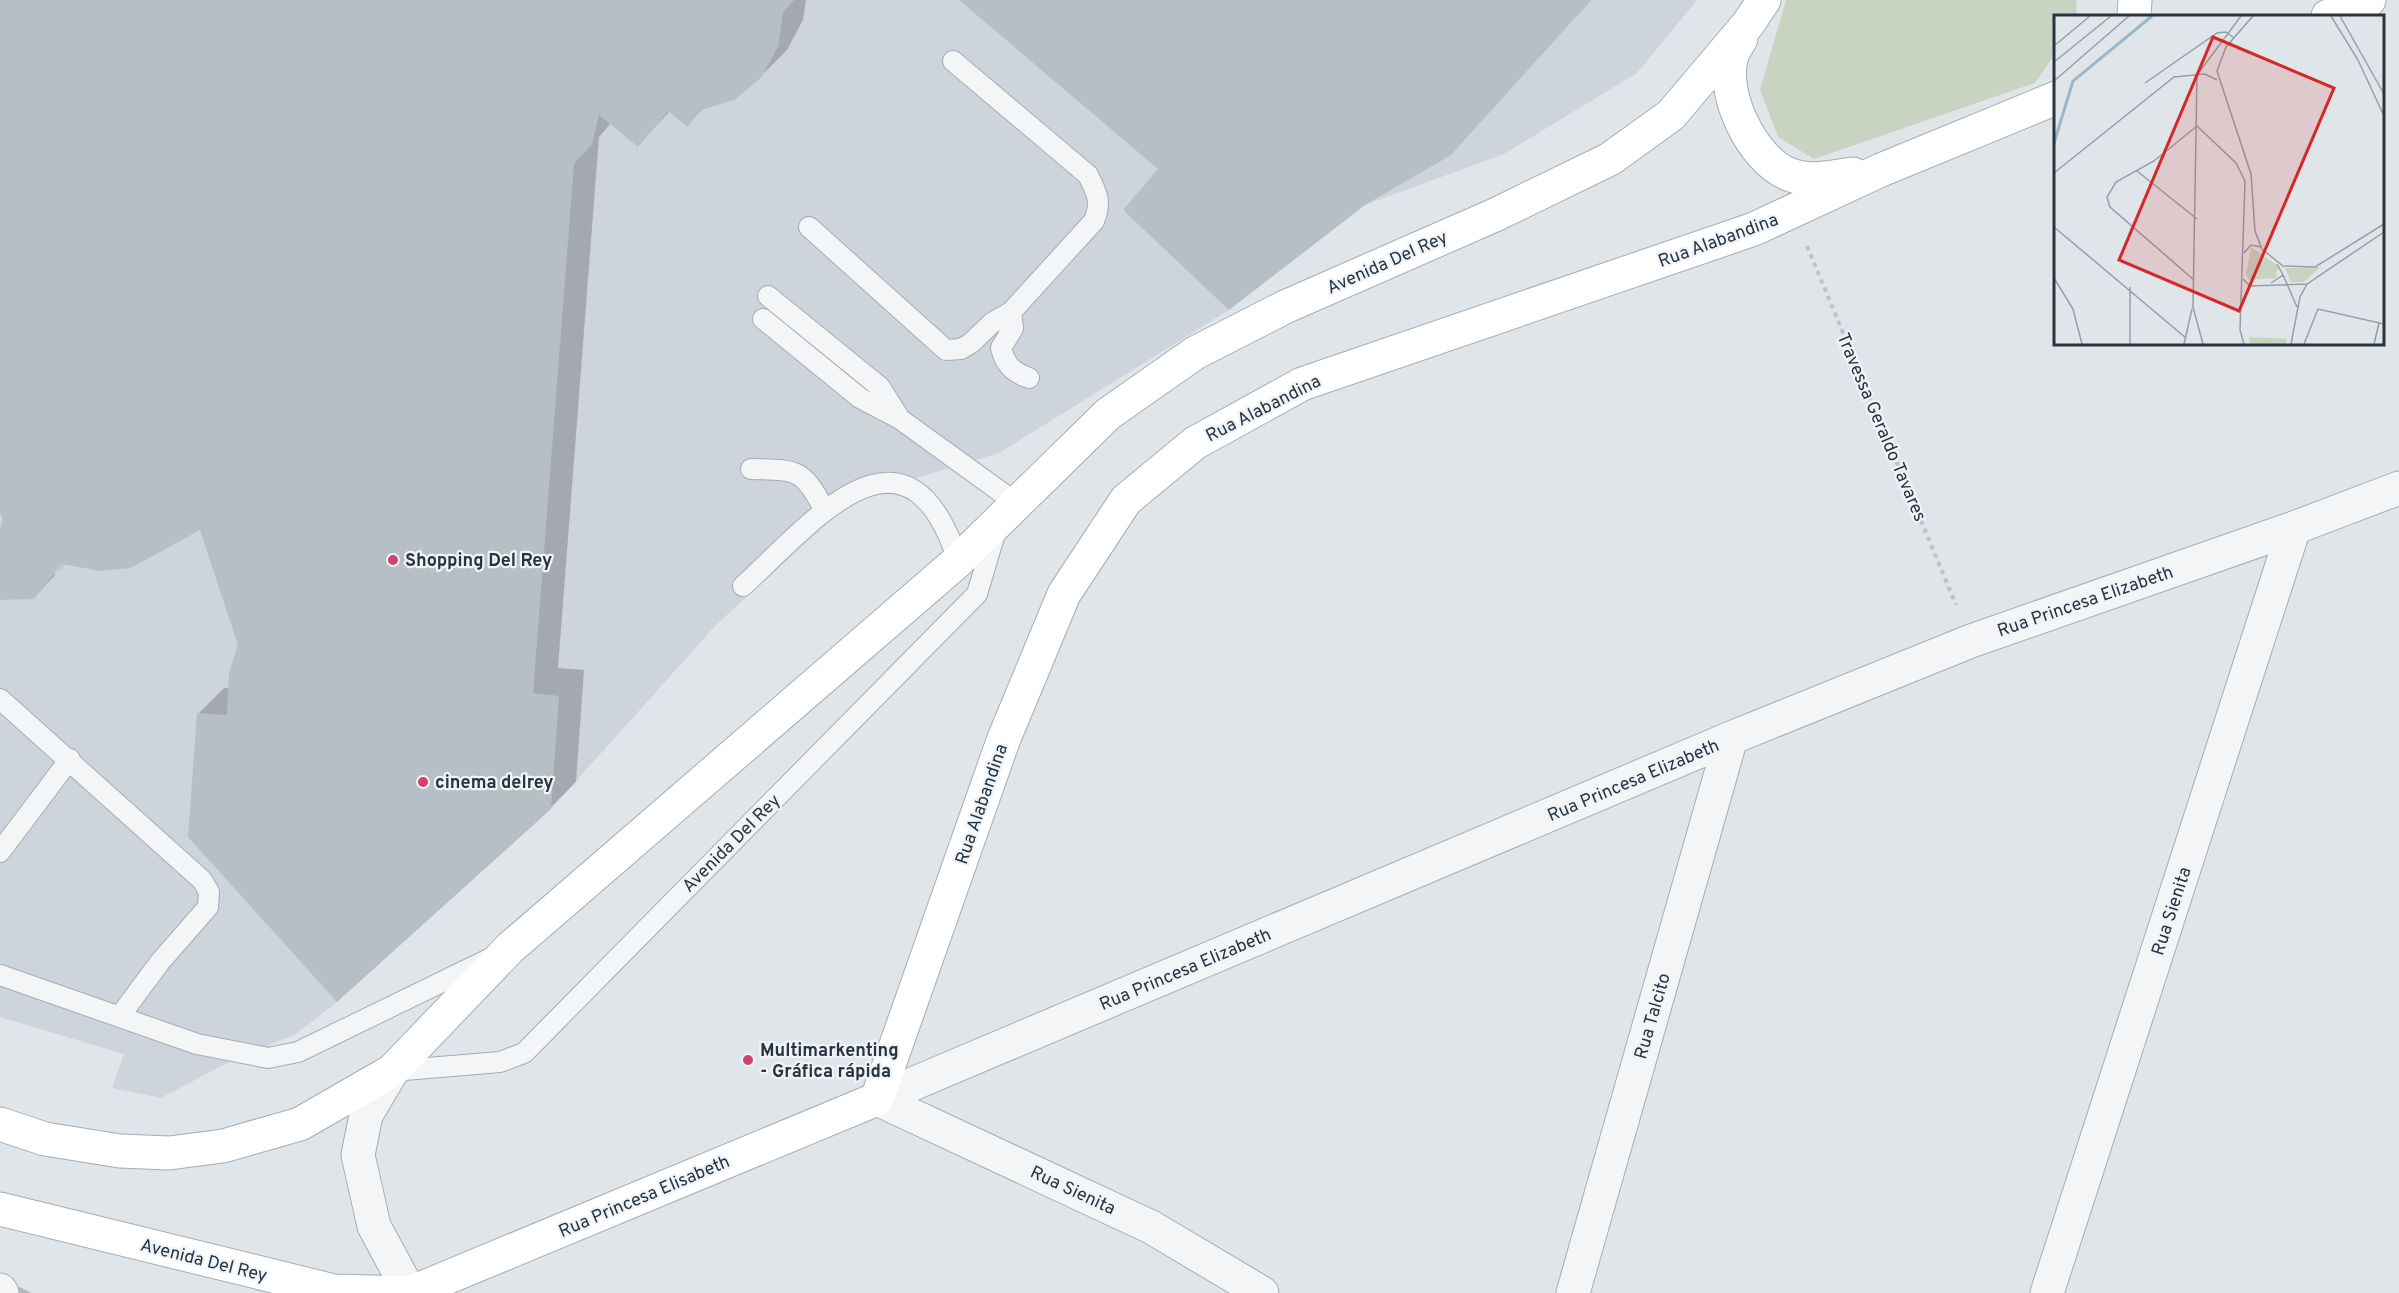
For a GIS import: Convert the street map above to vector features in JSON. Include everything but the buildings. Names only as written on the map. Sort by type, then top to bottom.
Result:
[{"type":"street","points":[[2134,15],[2135,0]]},
{"type":"street","points":[[2331,15],[2369,0]]},
{"type":"street","points":[[1756,12],[1731,56],[1730,90],[1751,142],[1787,173],[1812,180],[1881,170]]},
{"type":"street","name":"Avenida Del Rey","points":[[0,1124],[45,1139],[120,1152],[169,1154],[223,1146],[300,1124],[392,1071],[510,948],[958,561],[1108,414],[1195,353],[1285,307],[1497,214],[1610,159],[1671,115],[1756,12]]},
{"type":"street","name":"Rua Alabandina","points":[[878,1099],[1007,730],[1064,594],[1126,500],[1195,443],[1302,384],[1754,229],[1881,170],[2054,98]]},
{"type":"street","name":"Rua Princesa Elizabeth","points":[[878,1099],[1731,738],[1971,641],[2294,528],[2399,488]]},
{"type":"street","name":"Rua Sienita","points":[[2047,1293],[2294,528]]},
{"type":"street","name":"Rua Talcito","points":[[1573,1293],[1731,738]]},
{"type":"street","points":[[392,1071],[366,1115],[358,1155],[374,1226],[410,1293]]},
{"type":"street","name":"Rua Princesa Elisabeth","points":[[410,1293],[878,1099]]},
{"type":"street","name":"Rua Sienita","points":[[878,1099],[1151,1227],[1262,1293]]},
{"type":"street","name":"Avenida Del Rey","points":[[8,1218],[334,1291],[410,1293]]},
{"type":"lane","points":[[809,227],[946,350],[960,349],[971,343],[992,323],[1011,312],[1094,220],[1099,209],[1100,197],[1088,176],[952,61]]},
{"type":"lane","points":[[768,296],[880,387],[900,419]]},
{"type":"lane","points":[[1011,312],[1013,328],[1001,348],[1005,362],[1017,374],[1029,378]]},
{"type":"lane","points":[[763,319],[860,398],[900,419],[1008,511]]},
{"type":"lane","points":[[751,469],[787,470],[809,481],[824,509]]},
{"type":"lane","points":[[743,586],[824,509],[861,487],[893,483],[915,491],[931,506],[948,530],[958,561]]},
{"type":"lane","name":"Avenida Del Rey","points":[[392,1071],[500,1062],[524,1053],[977,594],[1008,511]]},
{"type":"lane","points":[[0,699],[70,759],[202,880],[209,892],[208,908],[160,962],[120,1016]]},
{"type":"lane","points":[[0,852],[70,759]]},
{"type":"lane","points":[[0,975],[197,1044],[268,1058],[298,1052],[510,948]]},
{"type":"path","name":"Travessa Geraldo Tavares","points":[[1793,212],[1971,641]]},
{"type":"shaded area","name":"Shopping Del Rey","points":[[0,0],[1697,0],[1637,73],[1504,154],[1365,205],[1229,310],[999,453],[857,496],[716,625],[551,809],[337,1002],[296,1034],[229,1062],[161,1098],[112,1088],[124,1054],[0,1017]]},
{"type":"green space","points":[[1786,0],[2076,0],[2077,15],[2054,15],[2054,55],[2035,83],[1814,159],[1778,137],[1760,90]]},
{"type":"place","name":"Shopping Del Rey","points":[[393,560]]},
{"type":"place","name":"cinema delrey","points":[[423,782]]},
{"type":"place","name":"Multimarkenting - Gráfica rápida","points":[[748,1060]]}]
